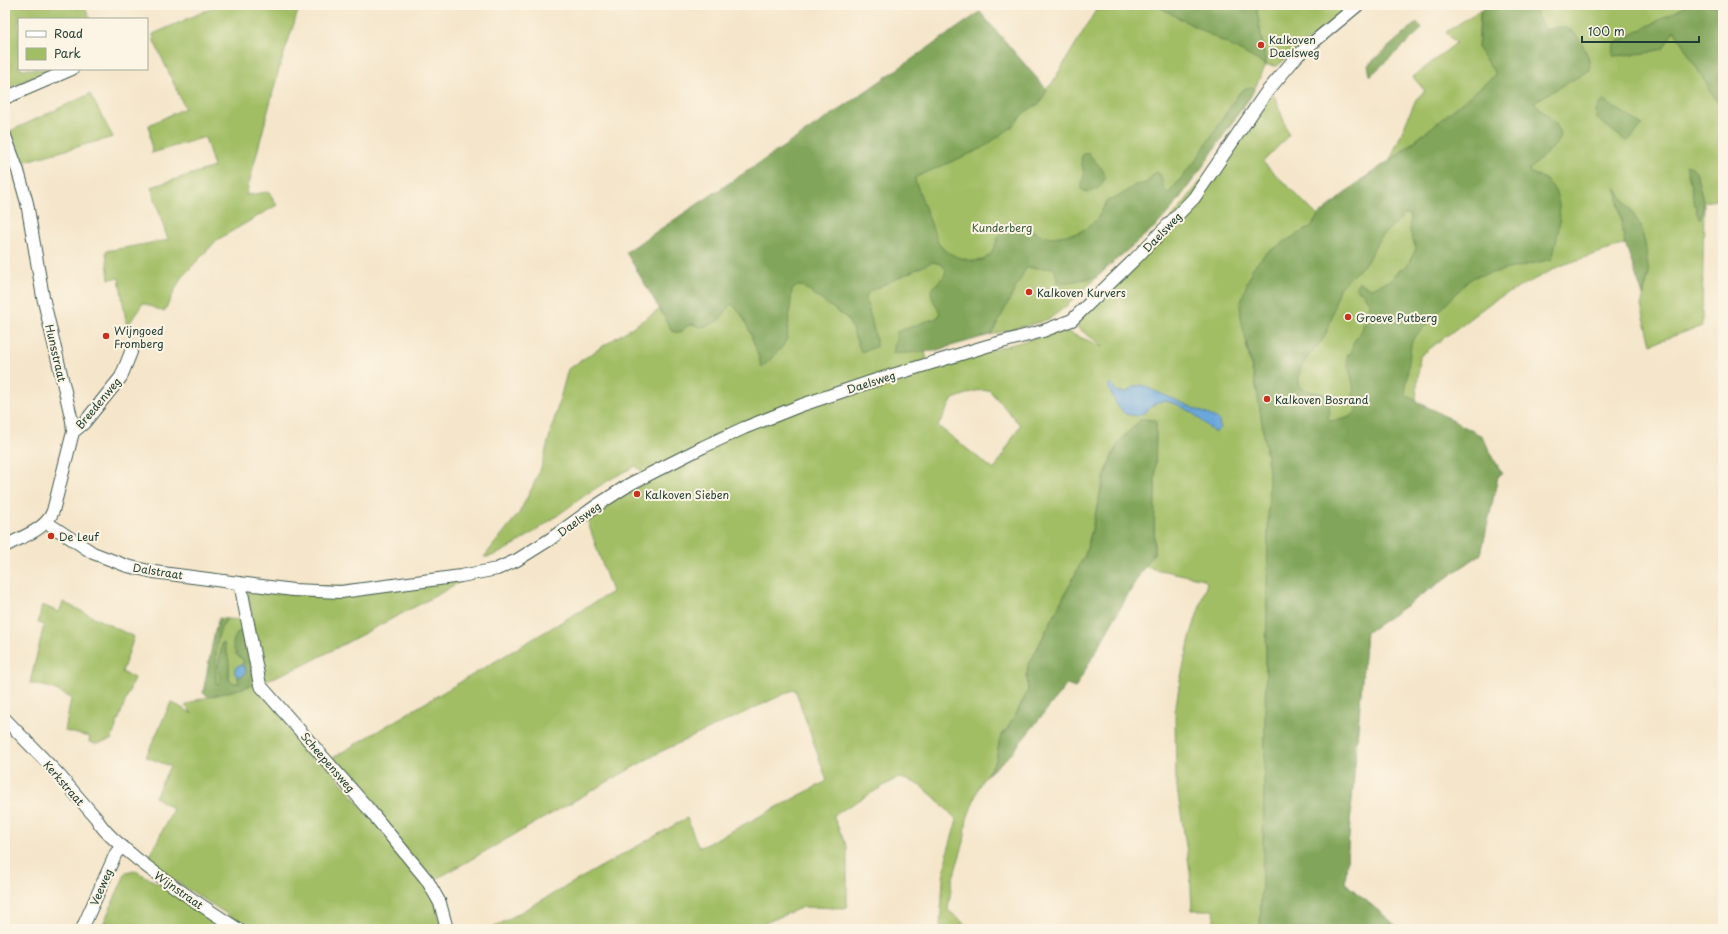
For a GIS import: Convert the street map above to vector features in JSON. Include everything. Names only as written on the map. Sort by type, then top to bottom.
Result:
[{"type":"street","name":"Daelsweg","points":[[281,589],[341,592],[461,576],[497,569],[514,562],[549,540],[596,506],[630,484],[744,428],[802,405],[879,379],[987,346],[1043,331],[1068,322],[1079,314],[1130,264],[1194,198],[1264,94],[1298,55],[1358,5]]},
{"type":"street","points":[[5,98],[70,70]]},
{"type":"street","name":"Hunsstraat","points":[[5,136],[20,175],[27,203],[40,283],[72,421],[73,432],[53,511],[46,522],[33,532],[5,546]]},
{"type":"street","name":"Breedenweg","points":[[73,432],[84,423],[121,377],[131,352]]},
{"type":"street","name":"Dalstraat","points":[[46,522],[82,547],[115,562],[154,572],[281,589]]},
{"type":"street","name":"Scheepensweg","points":[[240,583],[260,685],[363,802],[423,875],[438,897],[443,910],[447,929]]},
{"type":"street","name":"Kerkstraat","points":[[5,719],[59,775],[96,818],[99,824],[123,848]]},
{"type":"street","name":"Veeweg","points":[[82,929],[116,853],[123,848]]},
{"type":"street","name":"Wijnstraat","points":[[123,848],[157,874],[238,929]]},
{"type":"green space","points":[[5,5],[84,5],[90,18],[18,18],[18,70],[53,70],[8,88],[5,87]]},
{"type":"green space","points":[[219,5],[300,5],[279,69],[246,195],[269,192],[277,205],[217,240],[181,278],[164,312],[143,303],[127,327],[119,278],[109,279],[106,251],[168,240],[151,187],[214,167],[205,137],[152,153],[149,125],[185,108],[154,41],[153,34]]},
{"type":"green space","name":"Kunderberg","points":[[1099,5],[1251,5],[1266,64],[1256,5],[1352,5],[1277,66],[1266,65],[1251,96],[1206,158],[1140,237],[1064,308],[1049,319],[1040,322],[925,352],[927,360],[884,380],[1053,333],[1065,331],[1104,347],[1074,325],[1131,270],[1270,93],[1275,97],[1289,135],[1263,162],[1318,216],[1316,219],[1496,88],[1494,76],[1444,118],[1390,160],[1416,99],[1425,91],[1413,77],[1456,43],[1446,32],[1480,10],[1478,49],[1500,5],[1704,5],[1723,71],[1723,199],[1703,202],[1696,171],[1700,218],[1704,206],[1702,326],[1651,344],[1641,306],[1649,274],[1618,202],[1625,244],[1560,266],[1493,301],[1420,356],[1413,430],[1496,464],[1502,474],[1498,476],[1481,554],[1369,631],[1366,631],[1345,883],[1400,929],[1265,929],[1275,462],[1246,344],[1258,396],[1269,471],[1263,850],[1260,929],[1214,929],[1214,910],[1192,910],[1190,871],[1176,782],[1175,711],[1180,681],[1191,634],[1207,583],[1204,579],[1144,567],[1154,553],[1156,421],[1148,419],[1124,437],[1114,451],[1104,479],[1085,555],[1028,666],[1028,691],[1013,720],[1000,738],[996,760],[980,784],[967,819],[964,842],[952,881],[948,910],[971,929],[940,929],[943,879],[947,854],[957,820],[930,793],[915,783],[906,779],[897,778],[834,815],[847,847],[846,908],[803,907],[751,929],[491,929],[687,818],[698,846],[701,847],[827,781],[795,689],[660,752],[433,881],[329,760],[612,592],[586,517],[644,473],[636,466],[593,490],[538,529],[506,549],[484,557],[519,513],[533,486],[541,468],[568,369],[694,287],[1051,85]],"holes":[[[1112,385],[1116,391],[1125,393],[1134,387],[1141,385],[1207,415],[1217,432],[1213,432],[1201,418],[1191,411],[1169,402],[1158,402],[1146,412],[1137,415],[1126,413],[1118,405],[1111,394],[1109,388]],[[989,390],[1020,425],[994,470],[938,426],[953,399],[975,391]]]},
{"type":"green space","points":[[1155,5],[1256,5],[1266,65]]},
{"type":"green space","points":[[1488,5],[1535,5],[1538,17],[1544,29],[1560,27],[1566,28],[1577,37],[1582,43],[1588,57],[1590,70],[1534,102],[1556,124],[1561,136],[1558,142],[1529,170],[1530,173],[1543,178],[1552,186],[1557,197],[1559,208],[1558,235],[1552,259],[1474,277],[1467,282],[1413,339],[1411,344],[1405,395],[1482,436],[1502,474],[1498,476],[1481,554],[1369,631],[1366,631],[1345,883],[1400,929],[1260,929],[1263,850],[1269,471],[1258,396],[1241,318],[1240,304],[1252,269],[1265,254],[1311,227],[1318,216],[1358,182],[1398,155],[1494,76],[1495,73],[1478,49],[1481,10]],"holes":[[[1406,214],[1409,214],[1411,219],[1409,228],[1416,249],[1407,266],[1401,269],[1389,281],[1371,288],[1359,282],[1356,286],[1356,289],[1363,293],[1370,304],[1362,330],[1353,343],[1351,354],[1348,354],[1347,357],[1354,392],[1353,394],[1355,400],[1359,401],[1358,407],[1353,415],[1345,419],[1330,421],[1328,418],[1330,410],[1327,395],[1300,388],[1300,369],[1324,338],[1330,323],[1339,288],[1366,263],[1380,237]]]},
{"type":"green space","points":[[1685,5],[1723,5],[1723,98],[1719,105],[1674,30],[1663,49],[1646,53],[1613,56],[1614,44],[1684,7]]},
{"type":"green space","points":[[980,12],[1047,90],[1040,103],[1025,112],[1012,127],[981,149],[916,177],[915,180],[938,243],[945,251],[957,257],[973,261],[983,260],[991,254],[999,236],[1006,228],[1014,223],[1023,224],[1040,235],[1053,237],[1078,233],[1097,219],[1107,201],[1118,197],[1135,185],[1146,183],[1156,172],[1160,174],[1165,191],[1169,193],[1196,160],[1239,93],[1250,87],[1255,88],[1208,159],[1174,206],[1159,223],[1096,277],[1059,284],[1054,268],[1026,268],[992,334],[934,351],[893,354],[897,332],[937,318],[940,313],[932,298],[931,290],[944,276],[946,270],[941,264],[932,262],[868,292],[866,298],[876,339],[876,347],[861,352],[848,319],[802,286],[797,286],[792,290],[787,338],[783,346],[762,368],[754,342],[741,314],[730,304],[723,316],[716,322],[699,327],[692,324],[685,327],[682,332],[673,332],[626,252],[834,113]]},
{"type":"green space","points":[[1417,22],[1422,29],[1370,76],[1368,65]]},
{"type":"green space","points":[[90,94],[113,137],[19,163],[8,132]]},
{"type":"green space","points":[[1604,101],[1643,125],[1627,142],[1596,118],[1597,108]]},
{"type":"green space","points":[[1088,153],[1103,170],[1105,176],[1103,183],[1099,187],[1087,192],[1081,189],[1084,175],[1081,159],[1083,154]]},
{"type":"green space","points":[[1686,165],[1692,167],[1696,171],[1704,206],[1700,219],[1697,214]]},
{"type":"green space","points":[[1616,188],[1641,226],[1649,274],[1643,296],[1625,243]]},
{"type":"green space","points":[[1141,419],[1156,420],[1154,553],[1141,572],[1075,688],[1067,685],[1011,754],[987,775],[996,760],[1000,738],[1008,729],[1010,722],[1013,720],[1028,691],[1028,666],[1085,555],[1109,463],[1122,439]]},
{"type":"green space","points":[[465,578],[441,593],[304,665],[262,682],[247,588],[275,590]]},
{"type":"green space","points":[[63,602],[134,637],[122,672],[134,678],[111,740],[95,744],[89,742],[90,737],[65,731],[71,698],[52,688],[30,683],[44,625],[38,623],[42,605],[59,612]]},
{"type":"green space","points":[[219,618],[227,619],[222,626],[217,642],[216,684],[219,685],[220,679],[218,666],[222,643],[224,643],[229,660],[229,680],[234,683],[239,683],[238,676],[244,667],[242,665],[244,661],[237,654],[233,645],[238,632],[246,631],[257,684],[210,697],[203,693],[214,635]]},
{"type":"green space","points":[[227,619],[245,620],[246,631],[235,654],[244,661],[235,673],[240,683],[234,683],[229,680],[228,662],[224,644],[222,643],[218,666],[220,679],[219,686],[216,684],[216,650],[219,633]]},
{"type":"green space","points":[[257,684],[353,796],[434,896],[442,929],[250,929],[174,880],[146,864],[173,809],[155,797],[170,766],[146,757],[171,702],[193,714],[185,706],[197,700]]},
{"type":"green space","points":[[134,870],[168,889],[225,929],[101,929],[126,872]]},
{"type":"water","points":[[1111,383],[1116,391],[1125,393],[1134,387],[1141,385],[1216,418],[1219,421],[1220,428],[1215,433],[1192,412],[1166,401],[1157,402],[1138,416],[1125,414],[1116,404],[1109,388],[1109,384]]},
{"type":"water","points":[[238,666],[242,666],[244,667],[244,675],[238,676],[235,673],[235,669]]},
{"type":"place","name":"Kalkoven Daelsweg","points":[[1261,45]]},
{"type":"place","name":"Kalkoven Kurvers","points":[[1029,292]]},
{"type":"place","name":"Groeve Putberg","points":[[1348,317]]},
{"type":"place","name":"Wijngoed Fromberg","points":[[106,336]]},
{"type":"place","name":"Kalkoven Bosrand","points":[[1267,399]]},
{"type":"place","name":"Kalkoven Sieben","points":[[637,494]]},
{"type":"place","name":"De Leuf","points":[[51,536]]}]
